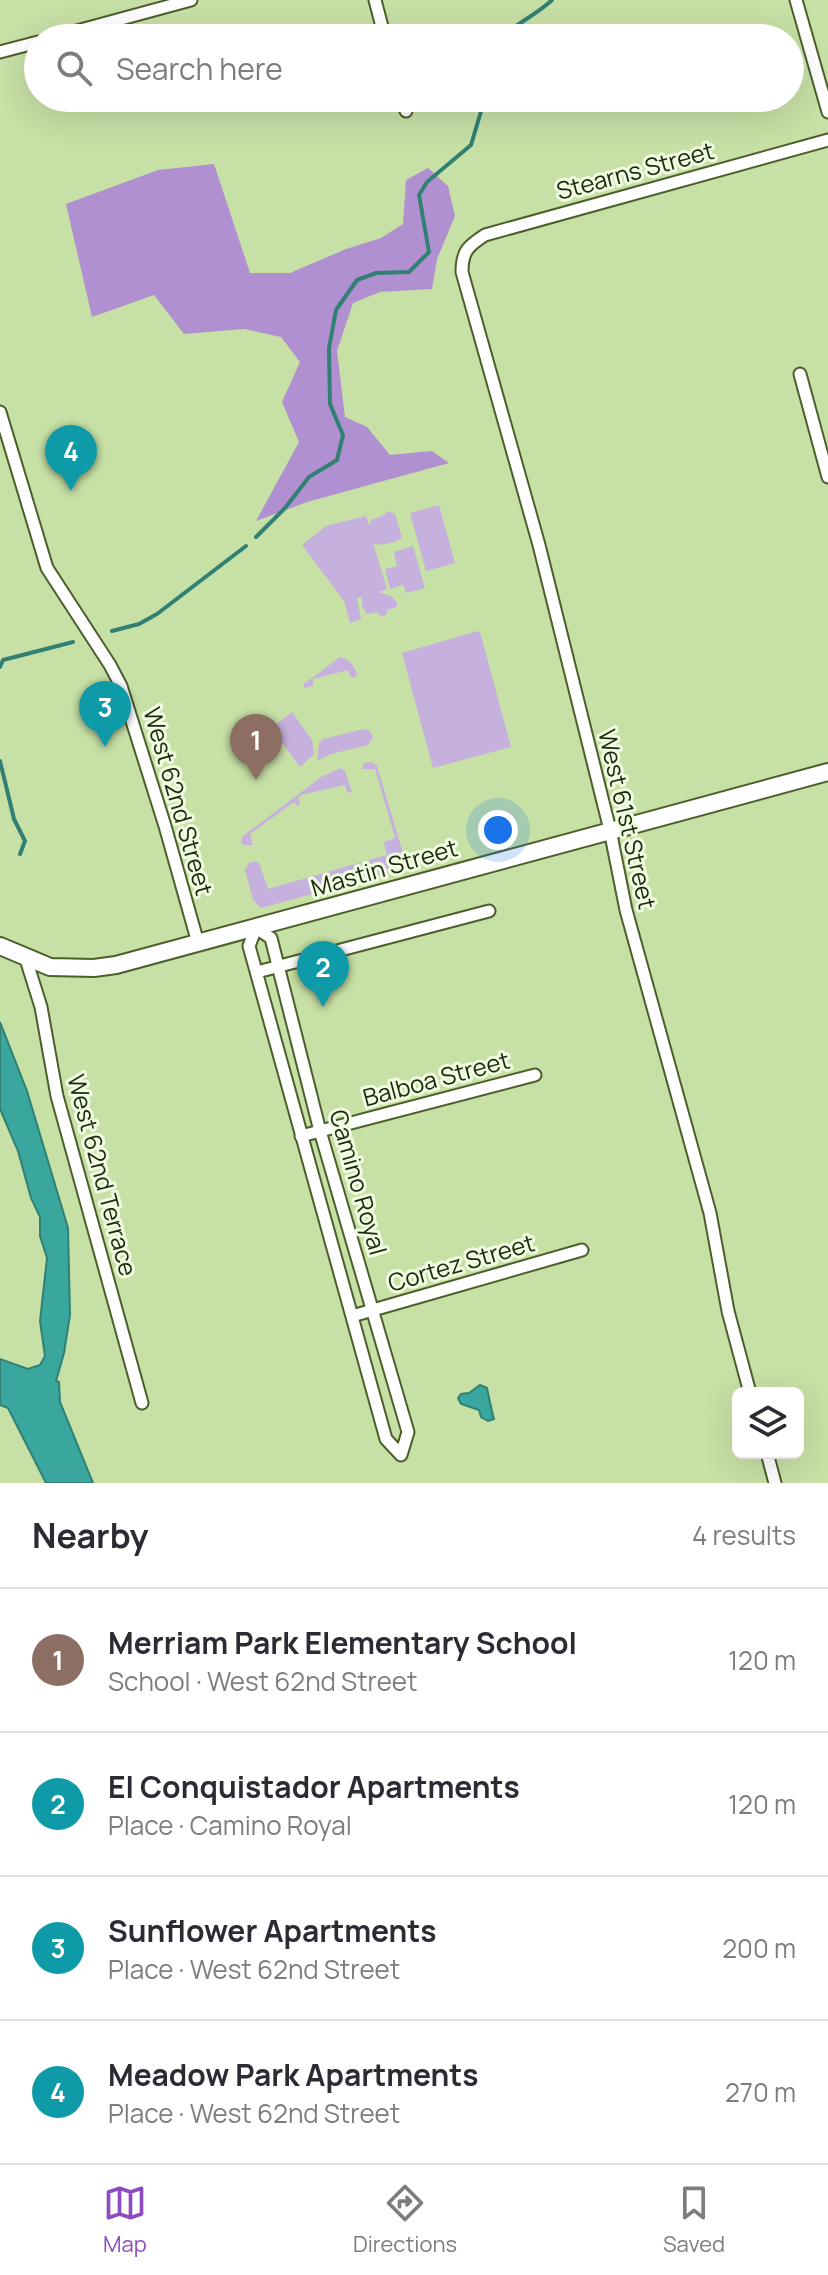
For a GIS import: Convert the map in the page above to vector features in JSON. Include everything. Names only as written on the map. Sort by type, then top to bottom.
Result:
[{"type":"street","points":[[103,24],[191,0]]},
{"type":"street","points":[[375,0],[381,24]]},
{"type":"street","points":[[796,0],[803,24]]},
{"type":"street","points":[[804,28],[828,112]]},
{"type":"street","points":[[0,52],[24,46]]},
{"type":"street","name":"Stearns Street","points":[[462,256],[471,243],[485,235],[828,140]]},
{"type":"street","name":"West 61st Street","points":[[462,256],[462,272],[539,545],[610,830],[626,910],[710,1213],[728,1311],[748,1387]]},
{"type":"street","points":[[800,374],[828,477]]},
{"type":"street","name":"West 62nd Street","points":[[0,412],[47,568],[121,686],[198,943]]},
{"type":"street","name":"Mastin Street","points":[[0,946],[50,967],[94,968],[128,962],[828,772]]},
{"type":"street","points":[[257,972],[489,911]]},
{"type":"street","points":[[256,928],[249,946],[352,1316]]},
{"type":"street","name":"Camino Royal","points":[[256,928],[271,938],[320,1131],[408,1432],[401,1455],[386,1439],[352,1316]]},
{"type":"street","name":"West 62nd Terrace","points":[[25,956],[41,1007],[57,1096],[142,1403]]},
{"type":"street","name":"Balboa Street","points":[[301,1136],[535,1075]]},
{"type":"street","name":"Cortez Street","points":[[352,1316],[582,1250]]},
{"type":"street","points":[[769,1459],[775,1483]]},
{"type":"shaded area","points":[[214,164],[250,273],[290,273],[381,238],[403,224],[406,180],[428,168],[448,186],[455,216],[437,259],[432,289],[380,292],[353,303],[337,351],[345,417],[367,427],[390,455],[432,451],[449,463],[307,502],[256,521],[299,442],[282,402],[300,362],[281,337],[244,329],[184,334],[154,295],[92,317],[66,204],[158,170]]},
{"type":"shaded area","points":[[439,505],[455,563],[426,571],[410,513]]},
{"type":"shaded area","points":[[388,511],[395,514],[402,538],[387,544],[373,543],[387,589],[379,592],[391,596],[397,607],[387,610],[382,617],[377,612],[367,614],[362,606],[362,597],[357,598],[361,619],[350,623],[344,601],[302,545],[326,526],[366,516],[369,525],[371,520]]},
{"type":"shaded area","points":[[413,546],[425,588],[406,593],[403,585],[390,589],[385,569],[397,566],[394,552]]},
{"type":"shaded area","points":[[478,631],[511,747],[433,768],[402,653]]},
{"type":"shaded area","points":[[340,657],[352,665],[357,674],[354,678],[348,670],[313,679],[313,686],[304,688],[304,684]]},
{"type":"shaded area","points":[[292,712],[312,740],[314,754],[300,767],[271,728]]},
{"type":"shaded area","points":[[364,729],[370,731],[373,738],[368,745],[331,754],[317,761],[319,743],[323,739]]},
{"type":"shaded area","points":[[371,762],[377,766],[404,856],[400,870],[261,908],[253,900],[245,870],[249,863],[259,863],[268,889],[387,855],[384,842],[395,838],[375,769],[362,769],[364,763]]},
{"type":"shaded area","points":[[340,768],[345,771],[352,792],[348,793],[345,785],[301,795],[298,806],[294,802],[250,834],[253,845],[241,842],[242,837],[321,777]]},
{"type":"water","points":[[0,1022],[27,1091],[68,1228],[70,1315],[56,1381],[59,1382],[60,1402],[93,1483],[46,1483],[8,1408],[0,1405],[0,1359],[28,1369],[40,1365],[45,1356],[40,1321],[47,1258],[40,1236],[40,1217],[0,1109]]},
{"type":"water","points":[[480,1385],[487,1388],[494,1419],[488,1421],[481,1417],[479,1410],[461,1404],[458,1398]]},
{"type":"waterway","points":[[519,24],[552,0]]},
{"type":"waterway","points":[[256,537],[285,508],[309,477],[337,460],[343,435],[330,404],[329,348],[336,310],[357,280],[376,273],[409,272],[429,252],[419,195],[427,182],[471,145],[481,112]]},
{"type":"waterway","points":[[112,631],[139,624],[157,614],[246,546]]},
{"type":"waterway","points":[[0,667],[3,660],[73,642]]},
{"type":"waterway","points":[[0,761],[14,819],[25,841],[20,854]]},
{"type":"place","name":"Meadow Park Apartments","points":[[71,491]]},
{"type":"place","name":"Sunflower Apartments","points":[[105,747]]},
{"type":"place","name":"Merriam Park Elementary School","points":[[256,780]]},
{"type":"place","name":"El Conquistador Apartments","points":[[323,1007]]}]
